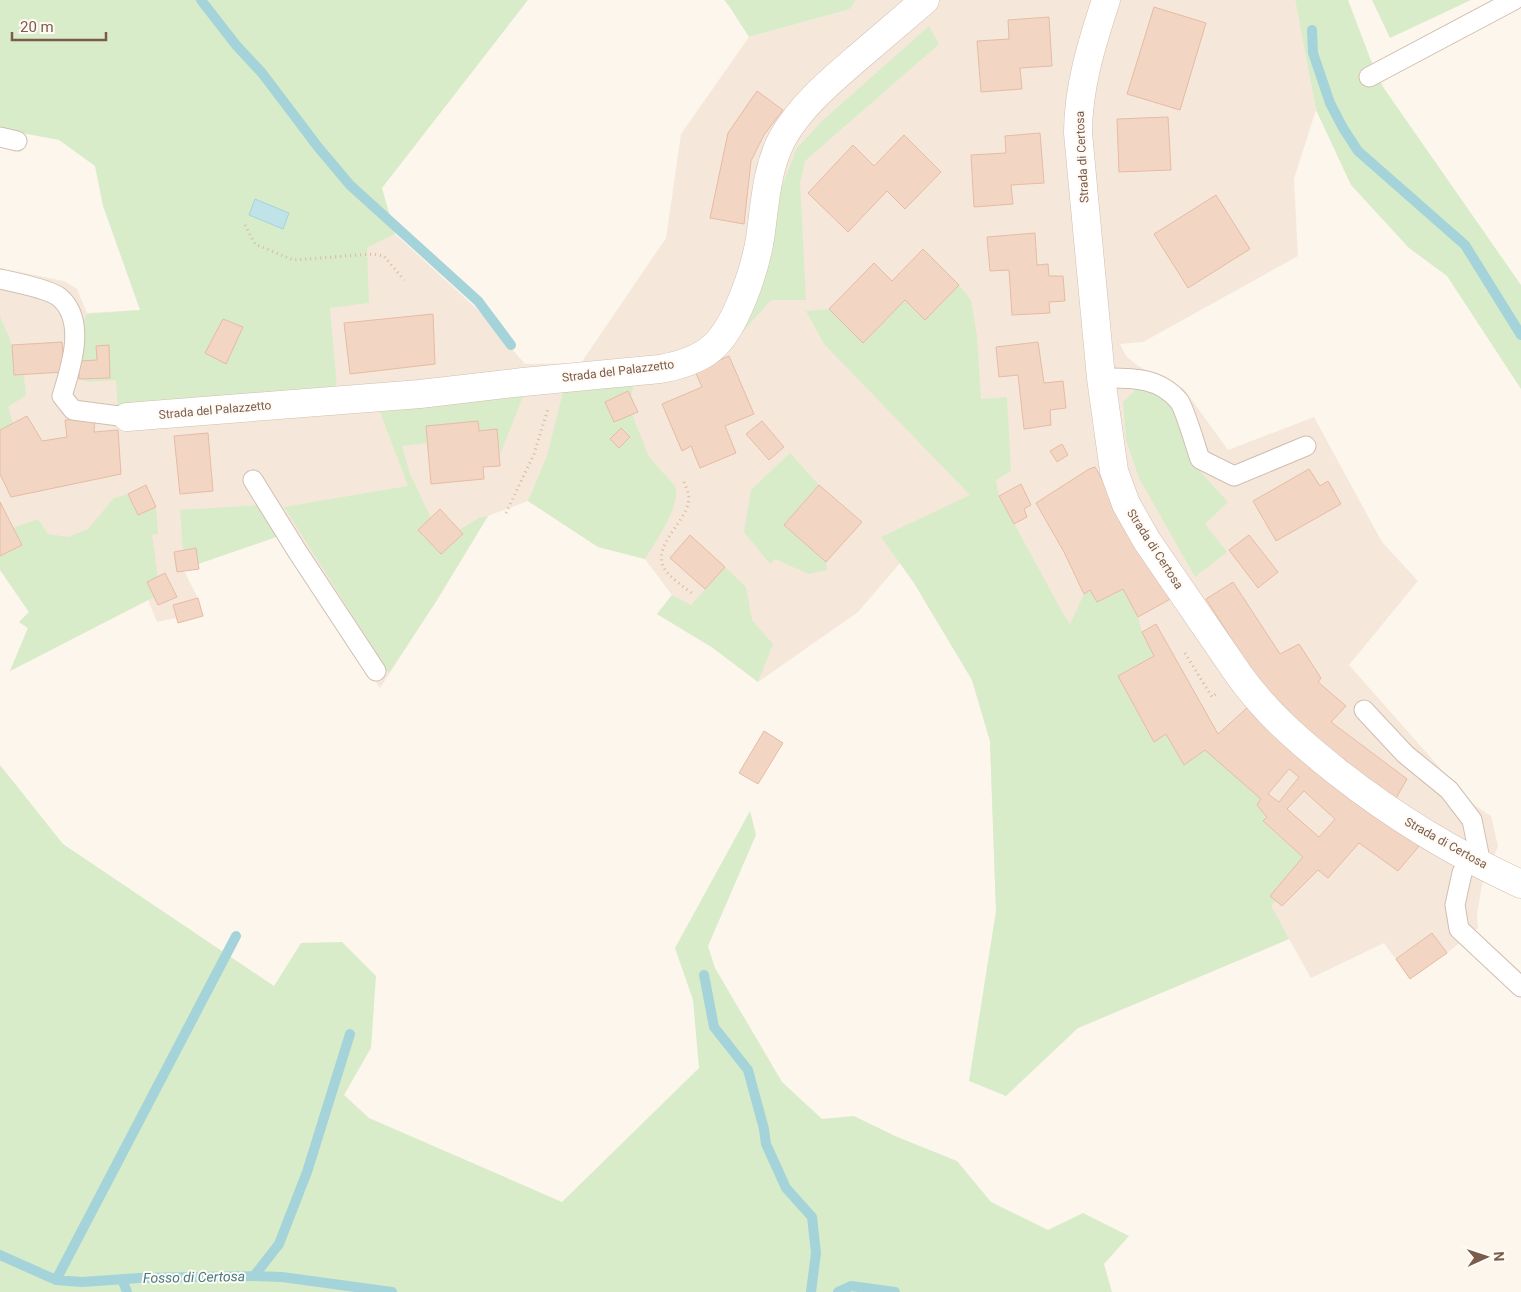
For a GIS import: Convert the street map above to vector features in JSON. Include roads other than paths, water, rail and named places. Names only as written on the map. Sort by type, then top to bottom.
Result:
[{"type":"street","name":"Strada del Palazzetto","points":[[128,417],[420,394],[672,366],[698,357],[711,349],[728,326],[749,281],[760,240],[771,168],[788,130],[807,105],[836,76],[925,0]]},
{"type":"street","name":"Strada di Certosa","points":[[1106,0],[1084,73],[1078,120],[1081,173],[1101,378],[1114,471],[1126,504],[1147,541],[1255,697],[1292,736],[1369,797],[1404,820],[1475,861],[1521,884]]},
{"type":"lane","points":[[1369,77],[1514,0]]},
{"type":"lane","points":[[0,279],[43,290],[58,296],[67,306],[75,321],[72,366],[62,396],[73,410],[128,417]]},
{"type":"lane","points":[[1101,378],[1136,378],[1160,385],[1180,402],[1200,459],[1234,476],[1306,446]]},
{"type":"lane","points":[[253,480],[376,671]]},
{"type":"lane","points":[[1364,710],[1405,754],[1449,790],[1472,820],[1475,861],[1462,873],[1454,905],[1459,929],[1521,987]]},
{"type":"water","points":[[255,199],[289,213],[283,229],[249,215]]},
{"type":"waterway","points":[[201,0],[236,45],[262,73],[318,147],[350,185],[478,301],[511,345]]},
{"type":"waterway","points":[[1312,30],[1313,53],[1330,103],[1358,151],[1465,245],[1521,335]]},
{"type":"waterway","points":[[56,1280],[236,936]]},
{"type":"waterway","name":"Fosso di Certosa","points":[[704,975],[714,1027],[748,1070],[764,1129],[766,1144],[786,1188],[812,1217],[816,1253],[811,1292]]},
{"type":"waterway","points":[[254,1276],[279,1244],[307,1172],[350,1034]]},
{"type":"waterway","name":"Fosso di Certosa","points":[[0,1255],[56,1280],[82,1282],[139,1278],[254,1276],[282,1277],[392,1292]]},
{"type":"waterway","points":[[122,1279],[127,1292]]},
{"type":"waterway","name":"Fosso di Certosa","points":[[838,1292],[851,1286],[895,1292]]}]
